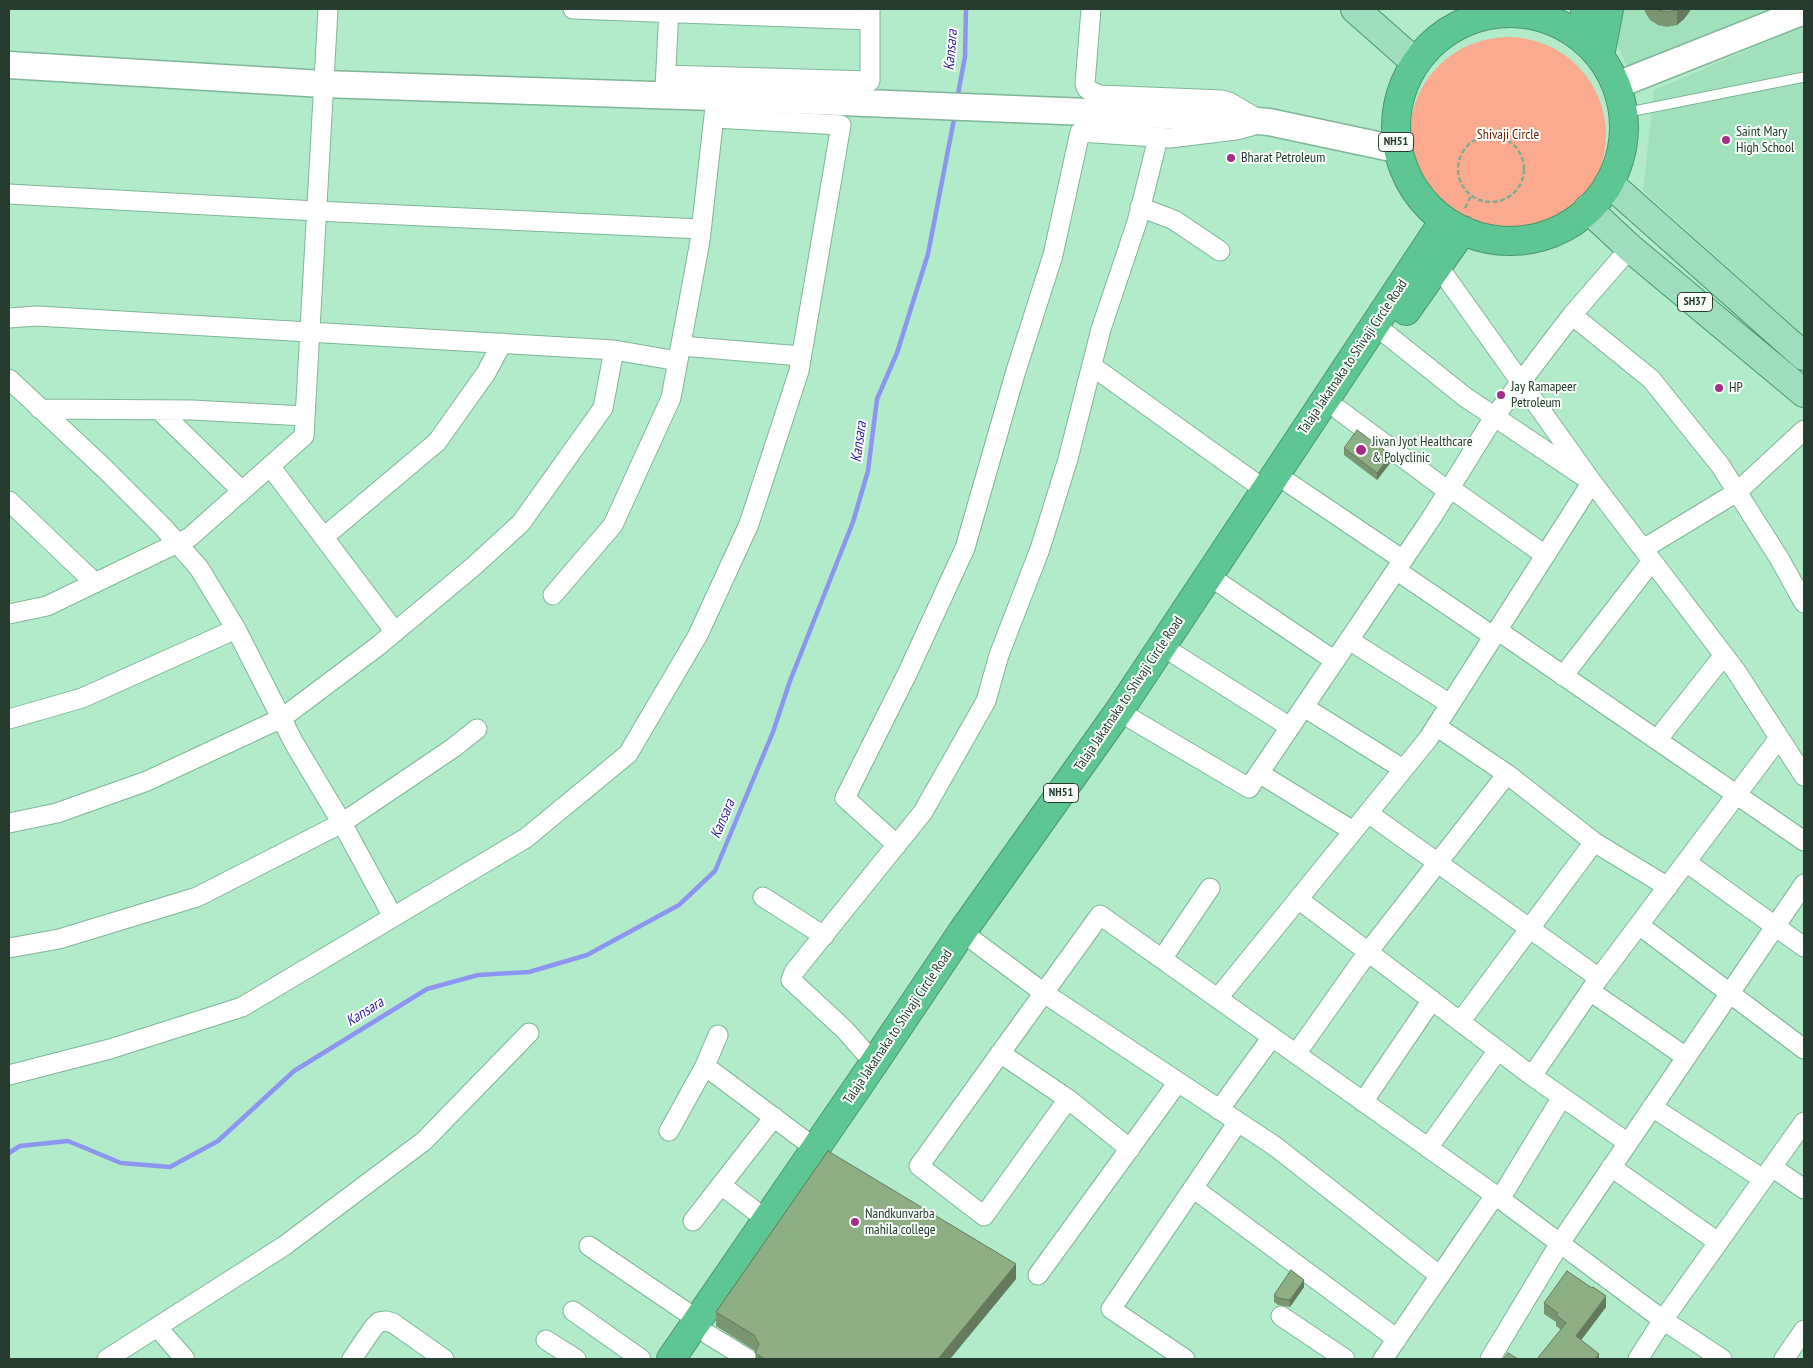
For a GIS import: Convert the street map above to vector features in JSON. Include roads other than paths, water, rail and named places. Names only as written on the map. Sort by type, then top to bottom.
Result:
[{"type":"highway","points":[[1580,36],[1586,9]]},
{"type":"highway","points":[[1600,56],[1609,9]]},
{"type":"highway","name":"NH51","points":[[1492,14],[1538,16],[1580,36],[1600,56],[1617,85],[1624,113],[1621,157],[1602,197],[1569,226],[1528,241],[1484,240],[1453,226],[1412,190],[1396,149],[1396,103],[1415,62],[1448,30],[1492,14]]},
{"type":"highway","name":"Talaja Jakatnaka to Shivaji Circle Road","points":[[693,1359],[704,1328],[767,1220],[874,1063],[1130,718],[1221,584],[1277,486],[1339,410],[1382,330],[1438,266],[1453,226]]},
{"type":"highway","name":"Talaja Jakatnaka to Shivaji Circle Road","points":[[671,1359],[704,1328],[1119,711],[1277,486],[1453,226]]},
{"type":"main road","points":[[1356,9],[1415,62]]},
{"type":"main road","name":"SH37","points":[[1608,183],[1804,356]]},
{"type":"main road","name":"SH37","points":[[1588,209],[1630,248],[1804,394]]},
{"type":"street","points":[[11,611],[47,606],[190,537],[304,436],[328,9]]},
{"type":"street","points":[[9,65],[323,84],[666,86],[870,81],[870,14],[573,9]]},
{"type":"street","points":[[1090,9],[1085,84],[1087,89],[1099,95],[1222,100],[1230,102],[1265,121]]},
{"type":"street","points":[[666,86],[669,11]]},
{"type":"street","points":[[1617,85],[1804,11]]},
{"type":"street","points":[[9,1075],[110,1049],[242,1007],[526,838],[628,754],[698,635],[749,524],[799,371],[841,125],[715,108],[666,86]]},
{"type":"street","points":[[715,108],[742,98],[1210,117],[1265,121],[1396,149]]},
{"type":"street","points":[[554,595],[613,525],[671,398],[701,229],[715,108]]},
{"type":"street","points":[[897,846],[845,798],[907,674],[965,548],[1015,374],[1053,255],[1080,132],[1170,138],[1236,130],[1265,121]]},
{"type":"street","points":[[874,1063],[846,1030],[791,980],[794,972],[923,812],[986,701],[999,655],[1052,513],[1068,459],[1101,329],[1140,207],[1158,138]]},
{"type":"street","points":[[9,194],[701,229]]},
{"type":"street","points":[[1140,207],[1174,220],[1220,251]]},
{"type":"street","points":[[1130,718],[1249,788],[1400,565],[1494,417],[1572,315],[1630,248]]},
{"type":"street","points":[[1438,266],[1522,381],[1592,482],[1724,655],[1803,771]]},
{"type":"street","points":[[1572,315],[1651,379],[1720,465],[1779,558],[1804,603]]},
{"type":"street","points":[[9,318],[37,316],[679,354],[801,356]]},
{"type":"street","points":[[1382,330],[1465,397],[1592,482]]},
{"type":"street","points":[[324,538],[437,442],[486,373],[502,344]]},
{"type":"street","points":[[9,823],[57,813],[147,781],[282,718],[396,632],[474,566],[521,523],[603,408],[614,350]]},
{"type":"street","points":[[1092,366],[1400,565],[1495,633],[1563,676],[1804,841]]},
{"type":"street","points":[[9,380],[105,469],[199,568],[236,629],[294,742],[342,823],[393,917]]},
{"type":"street","points":[[40,409],[159,410],[305,416]]},
{"type":"street","points":[[159,410],[242,490]]},
{"type":"street","points":[[1339,410],[1449,490],[1545,555]]},
{"type":"street","points":[[1563,676],[1647,555],[1737,492],[1804,430]]},
{"type":"street","points":[[270,466],[396,632]]},
{"type":"street","points":[[1218,998],[1403,770],[1436,726],[1592,482]]},
{"type":"street","points":[[9,501],[95,583]]},
{"type":"street","points":[[1221,584],[1335,661]]},
{"type":"street","points":[[9,719],[82,698],[236,629]]},
{"type":"street","points":[[1349,640],[1450,704]]},
{"type":"street","points":[[1173,654],[1290,727]]},
{"type":"street","points":[[1657,740],[1724,655]]},
{"type":"street","points":[[1304,707],[1403,770]]},
{"type":"street","points":[[1436,726],[1507,774],[1594,842],[1668,887]]},
{"type":"street","points":[[9,948],[59,939],[197,897],[342,823],[477,730]]},
{"type":"street","points":[[1532,1076],[1595,985],[1779,738]]},
{"type":"street","points":[[1259,773],[1353,831]]},
{"type":"street","points":[[1296,1054],[1368,952],[1507,774]]},
{"type":"street","points":[[1368,813],[1530,929],[1595,985],[1686,1057]]},
{"type":"street","points":[[1460,1022],[1594,842]]},
{"type":"street","points":[[1686,862],[1804,947]]},
{"type":"street","points":[[1490,1359],[1560,1243],[1804,884]]},
{"type":"street","points":[[1162,959],[1210,888]]},
{"type":"street","points":[[762,896],[824,936]]},
{"type":"street","points":[[1298,899],[1532,1076],[1628,1143]]},
{"type":"street","points":[[1068,1099],[984,1216],[919,1166],[1100,915],[1497,1197],[1663,1320],[1722,1359]]},
{"type":"street","points":[[1639,925],[1804,1049]]},
{"type":"street","points":[[968,936],[1044,993],[1276,1148],[1440,1276]]},
{"type":"street","points":[[1363,1102],[1432,1000]]},
{"type":"street","points":[[107,1359],[284,1246],[424,1140],[528,1033]]},
{"type":"street","points":[[669,1130],[705,1066],[718,1035]]},
{"type":"street","points":[[1219,1110],[1272,1037]]},
{"type":"street","points":[[1428,1148],[1498,1050]]},
{"type":"street","points":[[1000,1053],[1068,1099],[1130,1149]]},
{"type":"street","points":[[705,1066],[816,1148]]},
{"type":"street","points":[[1038,1275],[1178,1082]]},
{"type":"street","points":[[1383,1359],[1497,1197],[1562,1097]]},
{"type":"street","points":[[1652,1107],[1767,1173],[1804,1189]]},
{"type":"street","points":[[693,1221],[774,1118]]},
{"type":"street","points":[[1185,1359],[1164,1353],[1111,1309],[1238,1122]]},
{"type":"street","points":[[1638,1359],[1663,1320],[1804,1122]]},
{"type":"street","points":[[1611,1167],[1718,1242]]},
{"type":"street","points":[[721,1186],[767,1220]]},
{"type":"street","points":[[1193,1188],[1397,1339]]},
{"type":"street","points":[[589,1246],[748,1359]]},
{"type":"street","points":[[573,1311],[641,1359]]},
{"type":"street","points":[[1281,1316],[1345,1359]]},
{"type":"street","points":[[352,1359],[373,1328],[379,1322],[386,1321],[393,1323],[444,1359]]},
{"type":"street","points":[[157,1327],[186,1359]]},
{"type":"street","points":[[1784,1359],[1804,1330]]},
{"type":"street","points":[[546,1340],[576,1359]]},
{"type":"lane","points":[[1624,113],[1804,77]]},
{"type":"waterway","name":"Kansara","points":[[957,99],[965,57],[966,9]]},
{"type":"waterway","name":"Kansara","points":[[9,1153],[20,1146],[68,1141],[121,1163],[170,1167],[218,1141],[294,1071],[427,989],[478,975],[529,972],[587,955],[679,905],[715,871],[773,732],[790,681],[853,522],[868,471],[877,399],[897,353],[928,254],[955,114]]},
{"type":"place","name":"Saint Mary High School","points":[[1726,140]]},
{"type":"place","name":"Bharat Petroleum","points":[[1231,158]]},
{"type":"place","name":"HP","points":[[1719,388]]},
{"type":"place","name":"Jay Ramapeer Petroleum","points":[[1501,395]]},
{"type":"place","name":"Jivan Jyot Healthcare & Polyclinic","points":[[1361,450]]},
{"type":"place","name":"Nandkunvarba mahila college","points":[[855,1222]]},
{"type":"park label","name":"Shivaji Circle","points":[[1508,135]]}]
